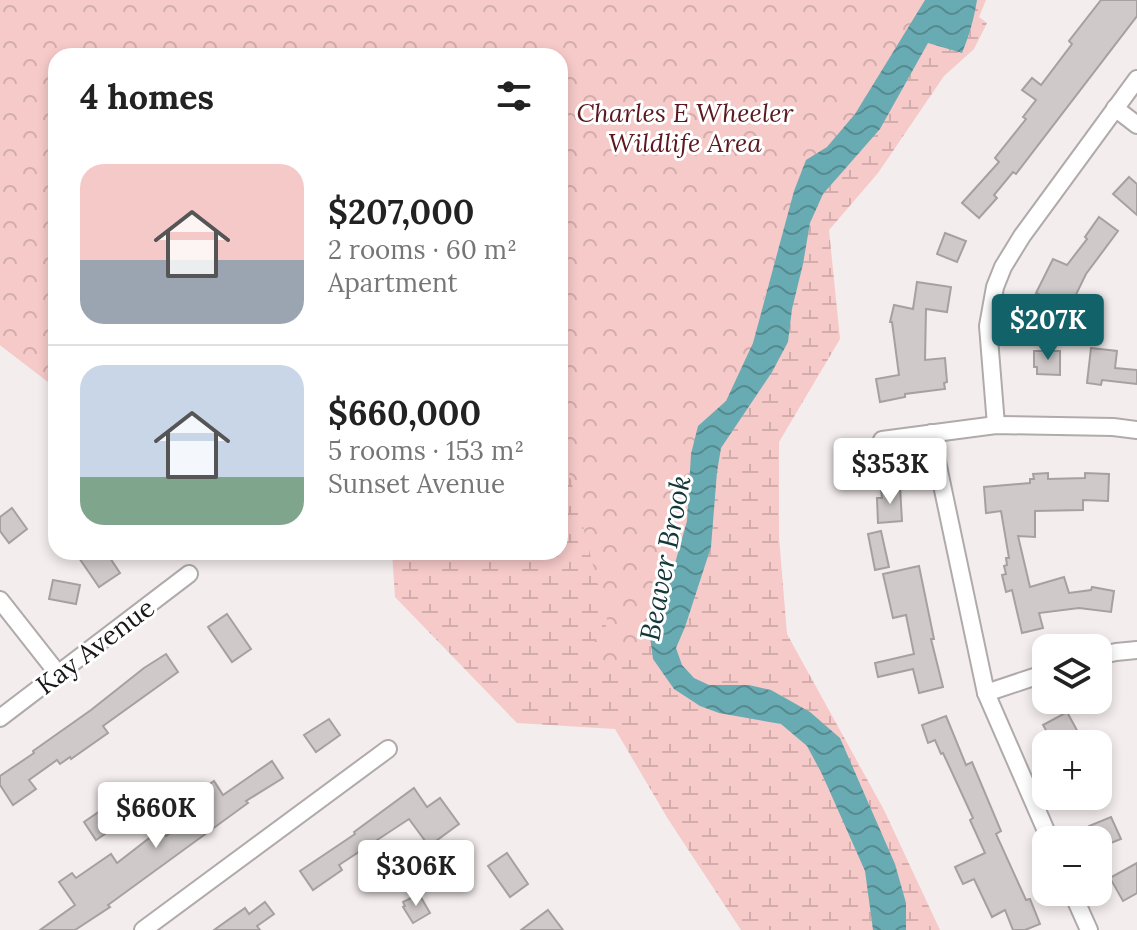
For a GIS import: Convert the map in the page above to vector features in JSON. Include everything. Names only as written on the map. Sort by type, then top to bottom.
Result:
[{"type":"street","points":[[996,425],[988,326],[995,287],[1003,267],[1022,236],[1137,79]]},
{"type":"street","points":[[1115,108],[1137,125]]},
{"type":"street","points":[[882,440],[996,425],[1137,430]]},
{"type":"street","points":[[931,433],[986,693],[1044,826]]},
{"type":"street","name":"Kay Avenue","points":[[0,718],[189,574]]},
{"type":"street","points":[[0,600],[59,675]]},
{"type":"street","points":[[1112,653],[1137,650]]},
{"type":"street","points":[[986,693],[1032,678]]},
{"type":"street","points":[[143,930],[388,749]]},
{"type":"street","points":[[1078,906],[1089,930]]},
{"type":"green space","points":[[0,0],[986,0],[979,17],[987,23],[974,49],[944,76],[878,173],[829,230],[840,339],[779,442],[779,537],[787,634],[884,810],[940,930],[741,930],[668,819],[615,729],[517,723],[395,597],[393,560],[568,560],[568,48],[48,48],[48,382],[0,345]]},
{"type":"green space","name":"Charles E Wheeler Wildlife Area","points":[[0,0],[925,0],[855,114],[827,147],[805,160],[753,343],[726,401],[698,427],[687,521],[650,637],[639,648],[614,661],[579,662],[608,623],[568,469],[568,48],[48,48],[48,382],[0,345]]},
{"type":"water","points":[[925,0],[977,0],[965,47],[962,53],[928,43],[880,129],[823,194],[810,223],[788,342],[772,372],[721,448],[711,547],[676,648],[682,665],[694,678],[709,685],[749,685],[771,690],[810,712],[840,738],[895,864],[906,903],[906,930],[873,930],[865,871],[807,746],[781,724],[719,713],[700,706],[674,689],[653,659],[650,637],[687,521],[691,454],[698,426],[726,401],[753,343],[794,191],[806,160],[827,147],[855,114]]},
{"type":"building","points":[[1101,0],[1137,0],[1137,16],[979,218],[962,203],[999,162],[995,158],[1026,119],[1023,117],[1036,100],[1022,90],[1032,78],[1041,85],[1072,44],[1069,41]]},
{"type":"building","points":[[1129,177],[1137,184],[1137,215],[1113,194]]},
{"type":"building","points":[[1099,217],[1118,231],[1086,274],[1069,309],[1036,293],[1053,259],[1067,265]]},
{"type":"building","points":[[945,233],[966,241],[957,262],[937,254]]},
{"type":"building","points":[[917,282],[951,287],[947,312],[926,309],[925,360],[945,358],[945,389],[905,394],[905,397],[880,402],[876,379],[899,375],[890,322],[894,305],[913,309]]},
{"type":"building","points":[[1091,348],[1117,351],[1115,368],[1137,370],[1137,384],[1102,380],[1101,385],[1087,383]]},
{"type":"building","points":[[1034,351],[1060,351],[1060,375],[1037,374]]},
{"type":"building","points":[[1048,473],[1048,479],[1085,478],[1085,473],[1109,474],[1108,501],[1083,500],[1083,510],[1035,511],[1035,537],[1018,536],[1030,587],[1064,577],[1069,593],[1091,590],[1092,587],[1114,591],[1111,612],[1079,608],[1039,613],[1043,628],[1022,633],[1012,590],[1006,592],[1002,575],[1006,574],[1004,566],[1007,565],[1006,558],[1009,558],[1001,511],[986,513],[984,487],[1030,483],[1030,479],[1034,479],[1033,474]]},
{"type":"building","points":[[900,487],[902,521],[878,523],[877,498],[882,498],[881,488]]},
{"type":"building","points":[[12,508],[27,529],[9,543],[0,531],[0,517]]},
{"type":"building","points":[[881,531],[889,567],[875,570],[868,534]]},
{"type":"building","points":[[80,560],[111,560],[120,573],[99,587]]},
{"type":"building","points":[[919,566],[934,639],[931,639],[943,687],[919,693],[913,669],[878,677],[875,663],[914,654],[906,615],[893,618],[883,574]]},
{"type":"building","points":[[53,580],[80,585],[76,604],[49,599]]},
{"type":"building","points":[[227,614],[251,649],[232,662],[208,627]]},
{"type":"building","points":[[166,654],[178,672],[103,726],[108,733],[71,759],[60,764],[57,760],[29,780],[36,789],[13,805],[0,785],[0,776]]},
{"type":"building","points":[[1068,714],[1077,730],[1046,730],[1043,725]]},
{"type":"building","points":[[946,716],[966,765],[972,762],[1001,831],[996,834],[1040,924],[1025,930],[1013,930],[1005,910],[992,917],[974,879],[963,884],[955,867],[985,853],[970,820],[973,818],[943,753],[935,740],[928,743],[922,725]]},
{"type":"building","points":[[329,719],[340,735],[316,752],[304,735]]},
{"type":"building","points":[[272,761],[283,778],[246,801],[248,803],[108,905],[110,907],[75,930],[40,930],[75,905],[59,882],[72,873],[76,878],[111,854],[117,863],[161,829],[166,836],[189,819],[180,805],[214,781],[223,795]]},
{"type":"building","points":[[414,788],[427,807],[440,798],[459,824],[429,846],[409,819],[339,865],[342,870],[313,890],[300,871],[355,834]]},
{"type":"building","points":[[103,809],[115,827],[96,840],[84,822]]},
{"type":"building","points":[[1111,817],[1121,839],[1112,843],[1112,826],[1089,826]]},
{"type":"building","points":[[507,853],[528,884],[510,897],[488,866]]},
{"type":"building","points":[[1137,863],[1137,893],[1123,901],[1112,877]]},
{"type":"building","points":[[419,894],[430,913],[413,923],[403,902]]},
{"type":"building","points":[[265,902],[274,914],[257,926],[260,930],[214,930],[245,908],[249,914]]},
{"type":"building","points":[[548,910],[563,930],[521,930]]},
{"type":"water label","name":"Beaver Brook","points":[[665,558]]}]
